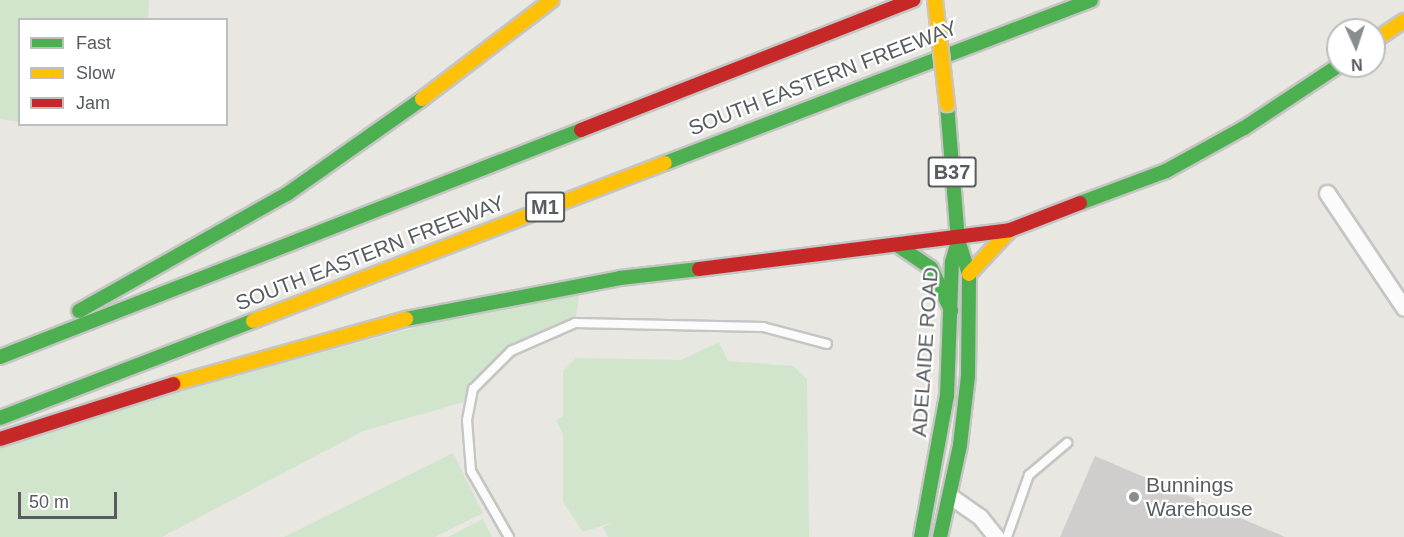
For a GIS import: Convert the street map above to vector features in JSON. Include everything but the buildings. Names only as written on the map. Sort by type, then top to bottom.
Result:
[{"type":"main road","points":[[0,357],[287,194],[379,132],[552,0]]},
{"type":"main road","name":"SOUTH EASTERN FREEWAY","points":[[0,357],[913,0]]},
{"type":"main road","name":"ADELAIDE ROAD","points":[[935,0],[947,104],[958,240],[969,274],[968,376],[950,496],[940,537]]},
{"type":"main road","name":"SOUTH EASTERN FREEWAY","points":[[0,418],[1091,0]]},
{"type":"main road","points":[[1386,33],[1404,21]]},
{"type":"main road","points":[[0,439],[228,367],[452,307],[620,278],[900,248],[1010,230],[1166,171],[1244,128],[1326,74]]},
{"type":"main road","points":[[969,274],[1010,230]]},
{"type":"main road","name":"ADELAIDE ROAD","points":[[921,537],[947,396],[952,262],[958,240]]},
{"type":"main road","points":[[900,248],[931,268],[951,310]]},
{"type":"street","points":[[1327,193],[1404,308]]},
{"type":"street","points":[[950,496],[980,517],[996,537]]},
{"type":"lane","points":[[509,537],[471,471],[467,420],[473,389],[511,351],[575,323],[763,327],[827,344]]},
{"type":"lane","points":[[1007,537],[1029,475],[1067,443]]},
{"type":"green space","points":[[0,0],[149,0],[148,18],[18,18],[18,122],[0,119]]},
{"type":"green space","points":[[581,283],[575,323],[511,351],[473,389],[471,400],[363,431],[162,537],[0,537],[0,439]]},
{"type":"green space","points":[[719,342],[728,361],[793,366],[807,379],[809,537],[608,537],[603,527],[613,522],[583,532],[563,502],[563,435],[556,420],[563,416],[563,371],[576,358],[681,360]]},
{"type":"green space","points":[[453,453],[483,513],[435,537],[284,537]]},
{"type":"green space","points":[[483,519],[492,537],[448,537]]},
{"type":"traffic: fast","points":[[665,163],[1091,0]]},
{"type":"traffic: fast","points":[[1080,203],[1166,171],[1244,128],[1326,74]]},
{"type":"traffic: fast","points":[[79,311],[287,194],[422,99]]},
{"type":"traffic: fast","points":[[947,104],[958,240]]},
{"type":"traffic: fast","points":[[0,357],[581,130]]},
{"type":"traffic: fast","points":[[940,537],[960,445],[968,376],[969,274],[958,240]]},
{"type":"traffic: fast","points":[[921,537],[947,396],[952,262],[958,241]]},
{"type":"traffic: fast","points":[[900,247],[931,268],[951,310]]},
{"type":"traffic: fast","points":[[406,319],[620,278],[699,269]]},
{"type":"traffic: fast","points":[[0,418],[253,321]]},
{"type":"traffic: slow","points":[[422,99],[552,0]]},
{"type":"traffic: slow","points":[[935,0],[947,104]]},
{"type":"traffic: slow","points":[[1386,33],[1404,21]]},
{"type":"traffic: slow","points":[[253,321],[665,163]]},
{"type":"traffic: slow","points":[[969,274],[1010,230]]},
{"type":"traffic: slow","points":[[173,384],[406,319]]},
{"type":"traffic: jam","points":[[581,130],[913,0]]},
{"type":"traffic: jam","points":[[699,269],[1010,230],[1080,203]]},
{"type":"traffic: jam","points":[[0,439],[173,384]]},
{"type":"place","name":"Bunnings Warehouse","points":[[1134,497]]}]
